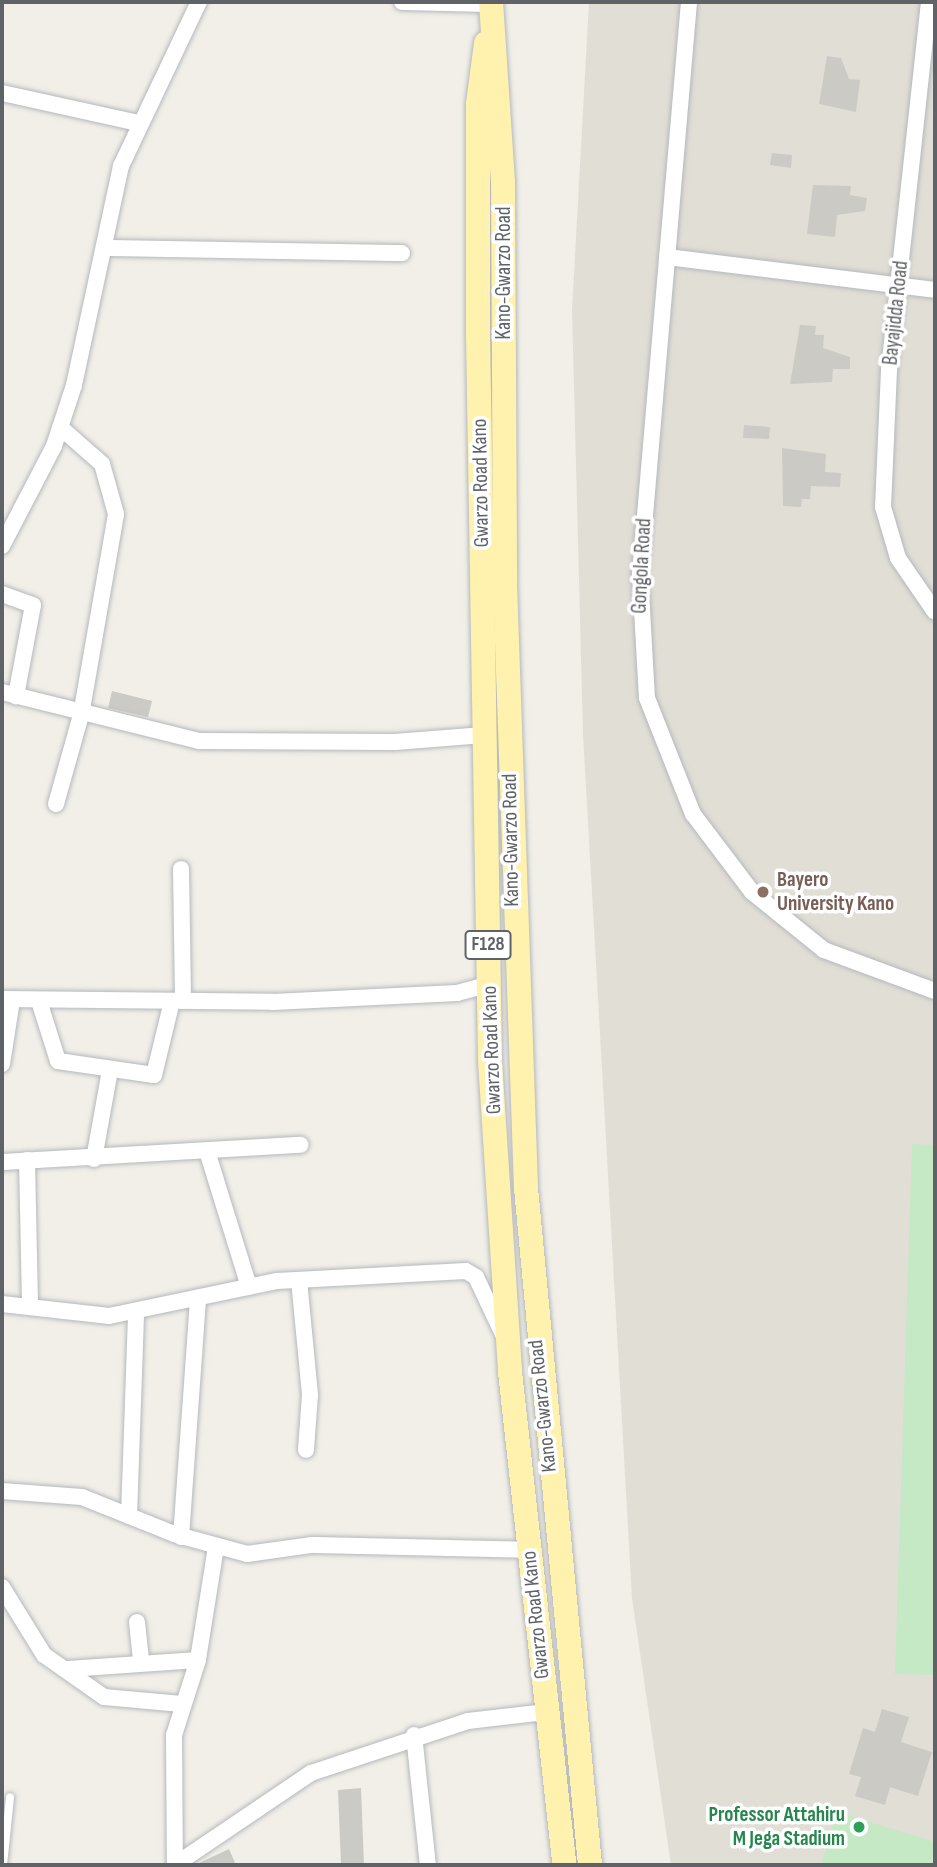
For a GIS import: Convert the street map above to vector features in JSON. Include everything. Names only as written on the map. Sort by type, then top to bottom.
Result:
[{"type":"main road","name":"Gwarzo Road Kano","points":[[491,9],[478,104],[484,735],[490,984],[507,1343],[564,1865]]},
{"type":"main road","name":"Kano-Gwarzo Road","points":[[491,9],[503,181],[505,584],[526,1188],[590,1865]]},
{"type":"street","points":[[2,546],[60,427],[138,123],[198,2]]},
{"type":"street","points":[[402,2],[491,9]]},
{"type":"street","name":"Gongola Road","points":[[689,2],[639,624],[647,698],[662,743],[693,814],[752,892],[824,950],[935,991]]},
{"type":"street","name":"Bayajidda Road","points":[[929,2],[897,285],[883,507],[898,558],[935,612]]},
{"type":"street","points":[[2,93],[138,123]]},
{"type":"street","points":[[104,248],[402,253]]},
{"type":"street","points":[[667,257],[935,290]]},
{"type":"street","points":[[56,804],[81,715],[116,514],[102,464],[60,427]]},
{"type":"street","points":[[2,594],[33,605],[9,694],[81,715],[222,743],[484,735]]},
{"type":"street","points":[[39,1001],[58,1061],[154,1075],[177,1001],[181,869]]},
{"type":"street","points":[[2,1064],[7,999],[177,1001],[457,993],[490,984]]},
{"type":"street","points":[[94,1159],[110,1070]]},
{"type":"street","points":[[2,1163],[300,1145]]},
{"type":"street","points":[[208,1151],[249,1287]]},
{"type":"street","points":[[27,1160],[30,1305]]},
{"type":"street","points":[[2,1304],[108,1315],[136,1312],[249,1287],[299,1280],[466,1271],[476,1276],[507,1343]]},
{"type":"street","points":[[299,1280],[310,1395],[306,1450]]},
{"type":"street","points":[[181,1536],[198,1298]]},
{"type":"street","points":[[129,1516],[136,1312]]},
{"type":"street","points":[[2,1491],[82,1497],[181,1536],[216,1548],[247,1554],[312,1545],[529,1550]]},
{"type":"street","points":[[216,1548],[198,1660],[182,1704],[171,1799],[175,1865],[311,1773],[414,1735],[467,1721],[546,1712]]},
{"type":"street","points":[[2,1587],[29,1638],[104,1697],[182,1704]]},
{"type":"street","points":[[137,1622],[141,1661]]},
{"type":"street","points":[[68,1669],[141,1661],[198,1660]]},
{"type":"street","points":[[414,1735],[428,1865]]},
{"type":"lane","points":[[3,1865],[9,1797]]},
{"type":"shaded area","name":"Bayero University Kano","points":[[589,2],[935,2],[935,1865],[671,1865],[632,1598],[583,734],[572,310]]},
{"type":"green space","points":[[912,1144],[935,1145],[935,1675],[895,1674]]},
{"type":"green space","name":"Professor Attahiru M Jega Stadium","points":[[837,1812],[935,1842],[935,1865],[821,1865]]},
{"type":"building","points":[[827,56],[841,58],[849,79],[860,80],[856,112],[819,104]]},
{"type":"building","points":[[772,153],[792,155],[791,168],[770,165]]},
{"type":"building","points":[[813,185],[851,186],[850,195],[867,198],[865,211],[837,215],[835,237],[807,234]]},
{"type":"building","points":[[800,325],[816,326],[815,335],[824,335],[823,348],[850,357],[850,369],[833,369],[832,382],[790,384]]},
{"type":"building","points":[[744,425],[770,427],[769,439],[743,438]]},
{"type":"building","points":[[782,448],[826,454],[825,472],[841,473],[840,487],[811,486],[810,499],[802,499],[801,507],[783,506]]},
{"type":"building","points":[[112,691],[152,701],[148,717],[108,708]]},
{"type":"building","points":[[882,1709],[909,1717],[901,1742],[932,1752],[918,1796],[890,1787],[885,1805],[855,1796],[861,1777],[849,1774],[863,1728],[875,1732]]},
{"type":"building","points":[[361,1788],[364,1865],[341,1865],[338,1790]]},
{"type":"building","points":[[229,1849],[236,1865],[195,1865]]},
{"type":"place","name":"Bayero University Kano","points":[[763,892]]},
{"type":"place","name":"Professor Attahiru M Jega Stadium","points":[[859,1827]]}]
